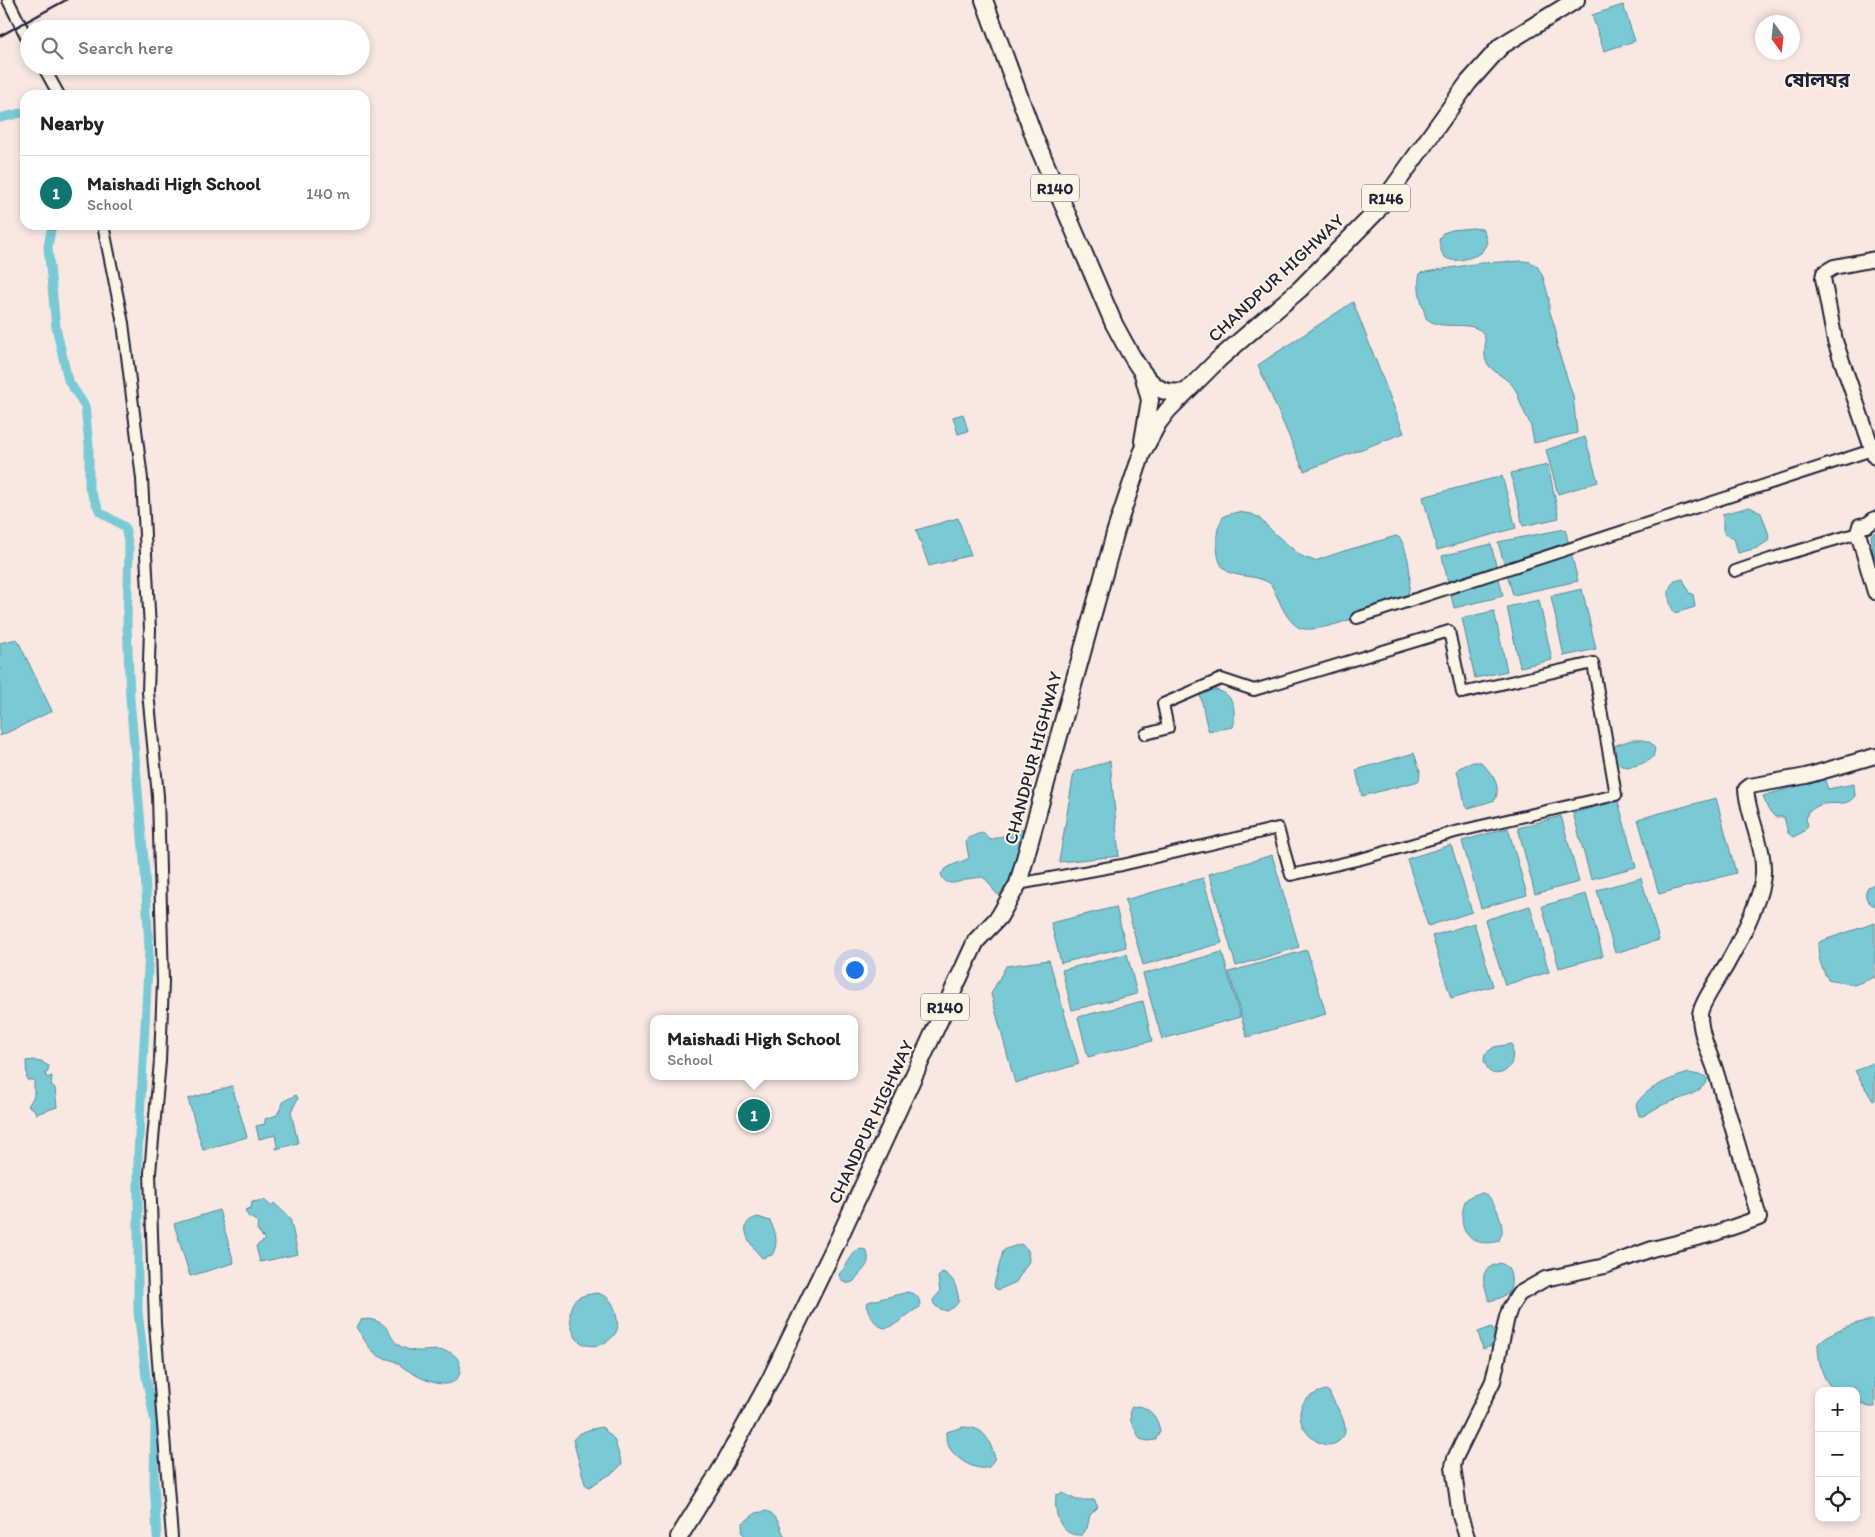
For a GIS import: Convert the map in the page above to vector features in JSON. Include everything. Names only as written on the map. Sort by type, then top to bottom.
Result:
[{"type":"main road","name":"R140","points":[[984,0],[1035,139],[1114,324],[1151,383],[1161,390],[1173,393],[1185,392]]},
{"type":"main road","name":"CHANDPUR HIGHWAY","points":[[1185,392],[1218,359],[1300,289],[1376,212],[1468,83],[1501,46],[1576,0]]},
{"type":"main road","name":"R140","points":[[1141,369],[1150,400],[1142,453]]},
{"type":"main road","name":"R140","points":[[1142,453],[1158,423],[1185,392]]},
{"type":"main road","name":"CHANDPUR HIGHWAY","points":[[681,1536],[723,1466],[770,1380],[838,1240],[976,941],[1000,917],[1018,884],[1116,530],[1142,453]]},
{"type":"street","points":[[8,0],[20,28]]},
{"type":"street","points":[[48,75],[56,90]]},
{"type":"street","points":[[104,230],[123,322],[141,469],[148,582],[150,629],[148,692],[158,796],[163,982],[160,1061],[150,1173],[155,1324],[172,1537]]},
{"type":"street","points":[[1875,258],[1834,267],[1826,271],[1823,278],[1835,341],[1875,457]]},
{"type":"street","points":[[1358,618],[1875,449]]},
{"type":"street","points":[[1875,519],[1860,526],[1858,533],[1875,592]]},
{"type":"street","points":[[1734,571],[1858,533]]},
{"type":"street","points":[[1018,884],[1122,865],[1278,828],[1291,875],[1361,859],[1455,832],[1616,795],[1592,663],[1462,694],[1449,631],[1254,690],[1221,679],[1163,704],[1168,728],[1146,734]]},
{"type":"street","points":[[1466,1537],[1460,1516],[1453,1466],[1455,1458],[1493,1381],[1507,1317],[1510,1308],[1519,1294],[1545,1279],[1606,1266],[1759,1218],[1745,1167],[1703,1036],[1700,1013],[1702,1003],[1710,994],[1728,963],[1755,904],[1762,881],[1762,859],[1748,805],[1746,789],[1750,786],[1806,776],[1875,756]]},
{"type":"water","points":[[1623,5],[1635,41],[1604,51],[1592,15]]},
{"type":"water","points":[[1472,228],[1484,231],[1487,243],[1481,253],[1459,260],[1450,260],[1444,257],[1439,240],[1443,233]]},
{"type":"water","points":[[1523,261],[1537,266],[1543,277],[1549,299],[1549,309],[1556,331],[1557,347],[1573,396],[1577,433],[1534,443],[1530,424],[1516,391],[1509,382],[1493,370],[1485,359],[1485,340],[1482,332],[1472,327],[1438,324],[1426,318],[1419,284],[1420,273],[1480,263]]},
{"type":"water","points":[[1353,302],[1404,433],[1304,471],[1258,365]]},
{"type":"water","points":[[963,414],[968,431],[958,434],[953,417]]},
{"type":"water","points":[[1585,437],[1598,482],[1558,494],[1546,450]]},
{"type":"water","points":[[1548,465],[1559,518],[1523,526],[1511,473]]},
{"type":"water","points":[[1502,476],[1516,528],[1437,550],[1423,497]]},
{"type":"water","points":[[1750,507],[1761,513],[1769,535],[1768,541],[1757,548],[1738,553],[1734,538],[1725,534],[1723,530],[1723,514]]},
{"type":"water","points":[[1237,512],[1252,514],[1259,518],[1301,556],[1315,561],[1396,536],[1400,538],[1406,552],[1410,575],[1407,597],[1369,613],[1335,624],[1307,629],[1298,627],[1285,612],[1270,583],[1261,579],[1234,574],[1222,566],[1217,545],[1218,530],[1224,516]]},
{"type":"water","points":[[958,518],[971,555],[929,566],[916,530]]},
{"type":"water","points":[[1565,529],[1578,581],[1513,595],[1498,542]]},
{"type":"water","points":[[1875,532],[1875,571],[1871,535]]},
{"type":"water","points":[[1491,544],[1503,596],[1454,608],[1442,556]]},
{"type":"water","points":[[1683,579],[1689,593],[1693,594],[1695,607],[1675,613],[1671,606],[1669,592],[1675,581]]},
{"type":"water","points":[[1582,589],[1596,649],[1564,656],[1551,596]]},
{"type":"water","points":[[1539,600],[1552,660],[1520,667],[1507,607]]},
{"type":"water","points":[[1494,611],[1507,671],[1475,678],[1462,618]]},
{"type":"water","points":[[17,639],[52,711],[0,736],[0,643]]},
{"type":"water","points":[[1203,690],[1217,690],[1229,697],[1234,710],[1233,727],[1209,731],[1200,696]]},
{"type":"water","points":[[1632,740],[1643,740],[1651,743],[1655,749],[1653,756],[1648,761],[1638,765],[1628,767],[1620,765],[1616,760],[1613,749],[1616,745]]},
{"type":"water","points":[[1414,753],[1420,771],[1419,781],[1362,796],[1356,770]]},
{"type":"water","points":[[1110,761],[1119,856],[1059,862],[1074,772]]},
{"type":"water","points":[[1473,762],[1481,762],[1492,775],[1496,784],[1497,794],[1495,800],[1469,808],[1465,806],[1457,771],[1459,768]]},
{"type":"water","points":[[1824,778],[1828,789],[1854,784],[1855,796],[1845,803],[1823,804],[1808,811],[1806,819],[1808,825],[1803,832],[1793,837],[1788,833],[1784,817],[1775,817],[1768,809],[1763,796]]},
{"type":"water","points":[[1716,798],[1736,873],[1659,894],[1638,819]]},
{"type":"water","points":[[1618,801],[1636,867],[1591,879],[1573,813]]},
{"type":"water","points":[[1561,816],[1579,882],[1535,894],[1518,828]]},
{"type":"water","points":[[1508,828],[1527,895],[1481,908],[1462,841]]},
{"type":"water","points":[[1024,829],[1012,873],[999,895],[982,877],[951,883],[943,878],[941,874],[947,868],[969,858],[966,842],[968,838],[983,832],[990,840]]},
{"type":"water","points":[[1451,845],[1472,912],[1428,926],[1407,859]]},
{"type":"water","points":[[1272,855],[1299,947],[1236,966],[1209,874]]},
{"type":"water","points":[[1203,878],[1222,943],[1143,965],[1125,900]]},
{"type":"water","points":[[1641,878],[1659,940],[1615,953],[1597,890]]},
{"type":"water","points":[[1875,884],[1875,906],[1868,900],[1866,890]]},
{"type":"water","points":[[1586,894],[1603,956],[1559,968],[1542,906]]},
{"type":"water","points":[[1530,906],[1549,972],[1505,985],[1485,920]]},
{"type":"water","points":[[1116,907],[1126,947],[1061,963],[1051,923]]},
{"type":"water","points":[[1474,923],[1493,986],[1451,998],[1432,936]]},
{"type":"water","points":[[1875,923],[1875,977],[1854,985],[1828,979],[1820,962],[1818,944],[1821,941]]},
{"type":"water","points":[[1307,950],[1326,1014],[1247,1037],[1229,972]]},
{"type":"water","points":[[1222,952],[1240,1017],[1162,1039],[1143,974]]},
{"type":"water","points":[[1127,954],[1137,994],[1072,1010],[1062,970]]},
{"type":"water","points":[[1049,960],[1079,1064],[1015,1083],[991,994],[1006,966]]},
{"type":"water","points":[[1143,1001],[1152,1041],[1088,1057],[1078,1017]]},
{"type":"water","points":[[1512,1044],[1512,1057],[1508,1068],[1501,1073],[1489,1071],[1484,1061],[1485,1054],[1494,1047]]},
{"type":"water","points":[[26,1061],[42,1061],[49,1066],[48,1072],[45,1073],[47,1078],[52,1076],[51,1085],[55,1088],[57,1107],[36,1114],[34,1109],[28,1106],[34,1096],[34,1080],[27,1080]]},
{"type":"water","points":[[1875,1062],[1875,1100],[1873,1101],[1855,1071]]},
{"type":"water","points":[[1689,1073],[1704,1076],[1708,1079],[1699,1090],[1660,1106],[1643,1116],[1639,1116],[1636,1105],[1640,1099],[1652,1089],[1667,1081]]},
{"type":"water","points":[[232,1086],[247,1137],[203,1150],[188,1099]]},
{"type":"water","points":[[296,1095],[298,1098],[291,1112],[298,1143],[276,1149],[275,1135],[259,1139],[256,1126],[265,1124],[265,1119],[277,1115],[284,1101]]},
{"type":"water","points":[[1482,1193],[1494,1204],[1499,1216],[1502,1233],[1499,1241],[1483,1243],[1476,1241],[1470,1238],[1463,1226],[1462,1219],[1465,1201],[1472,1196]]},
{"type":"water","points":[[264,1200],[271,1206],[274,1203],[290,1218],[298,1254],[260,1262],[256,1246],[265,1240],[257,1229],[258,1222],[248,1216],[245,1210],[251,1208],[252,1202]]},
{"type":"water","points":[[219,1210],[234,1263],[190,1276],[174,1224]]},
{"type":"water","points":[[758,1217],[770,1221],[776,1238],[772,1255],[762,1258],[750,1242],[746,1230],[747,1224]]},
{"type":"water","points":[[1021,1244],[1028,1250],[1029,1261],[1016,1282],[998,1290],[994,1285],[1003,1251]]},
{"type":"water","points":[[859,1249],[866,1250],[868,1255],[866,1267],[854,1281],[845,1282],[839,1274]]},
{"type":"water","points":[[1500,1263],[1507,1268],[1511,1275],[1510,1292],[1500,1298],[1489,1301],[1484,1282],[1485,1273],[1487,1269]]},
{"type":"water","points":[[943,1272],[953,1281],[959,1301],[947,1311],[936,1306],[933,1300],[940,1292],[938,1277]]},
{"type":"water","points":[[908,1292],[917,1297],[920,1307],[890,1327],[884,1328],[872,1318],[866,1306],[868,1302]]},
{"type":"water","points":[[597,1293],[611,1301],[617,1317],[618,1328],[613,1336],[602,1344],[589,1346],[578,1340],[574,1334],[570,1320],[570,1310],[574,1301],[578,1298]]},
{"type":"water","points":[[368,1319],[382,1324],[394,1341],[404,1348],[415,1351],[438,1350],[454,1355],[460,1364],[459,1375],[452,1383],[441,1384],[413,1374],[394,1361],[378,1356],[369,1347],[357,1327],[361,1320]]},
{"type":"water","points":[[1872,1320],[1875,1323],[1875,1407],[1860,1404],[1860,1387],[1832,1387],[1825,1379],[1820,1364],[1818,1344],[1829,1335],[1858,1323]]},
{"type":"water","points":[[1492,1327],[1499,1349],[1492,1351],[1491,1346],[1483,1349],[1478,1332]]},
{"type":"water","points":[[1326,1390],[1329,1392],[1345,1426],[1342,1438],[1330,1445],[1320,1443],[1311,1437],[1304,1428],[1300,1417],[1302,1406],[1310,1397]]},
{"type":"water","points":[[1140,1406],[1152,1413],[1158,1423],[1160,1432],[1155,1440],[1140,1439],[1131,1421],[1130,1410],[1132,1407]]},
{"type":"water","points":[[602,1427],[614,1439],[622,1464],[614,1472],[589,1487],[585,1484],[573,1440],[582,1432]]},
{"type":"water","points":[[963,1427],[976,1429],[985,1435],[991,1445],[995,1458],[989,1467],[975,1467],[959,1459],[948,1446],[947,1432]]},
{"type":"water","points":[[1063,1493],[1076,1500],[1094,1500],[1098,1507],[1090,1515],[1087,1528],[1082,1535],[1074,1535],[1068,1532],[1063,1528],[1057,1516],[1056,1495]]},
{"type":"water","points":[[767,1511],[774,1516],[785,1537],[745,1537],[742,1531],[743,1523],[756,1513]]},
{"type":"waterway","points":[[0,118],[20,113]]},
{"type":"waterway","points":[[51,230],[48,247],[56,327],[68,380],[85,406],[89,445],[89,488],[100,512],[125,527],[129,547],[127,624],[130,698],[145,872],[149,950],[138,1155],[138,1312],[146,1377],[155,1423],[154,1482],[157,1537]]},
{"type":"railway","points":[[29,20],[66,0]]},
{"type":"railway","points":[[0,36],[20,25]]},
{"type":"place","name":"Maishadi High School","points":[[754,1115]]},
{"type":"district","name":"ষোলঘর","points":[[1817,80]]}]
